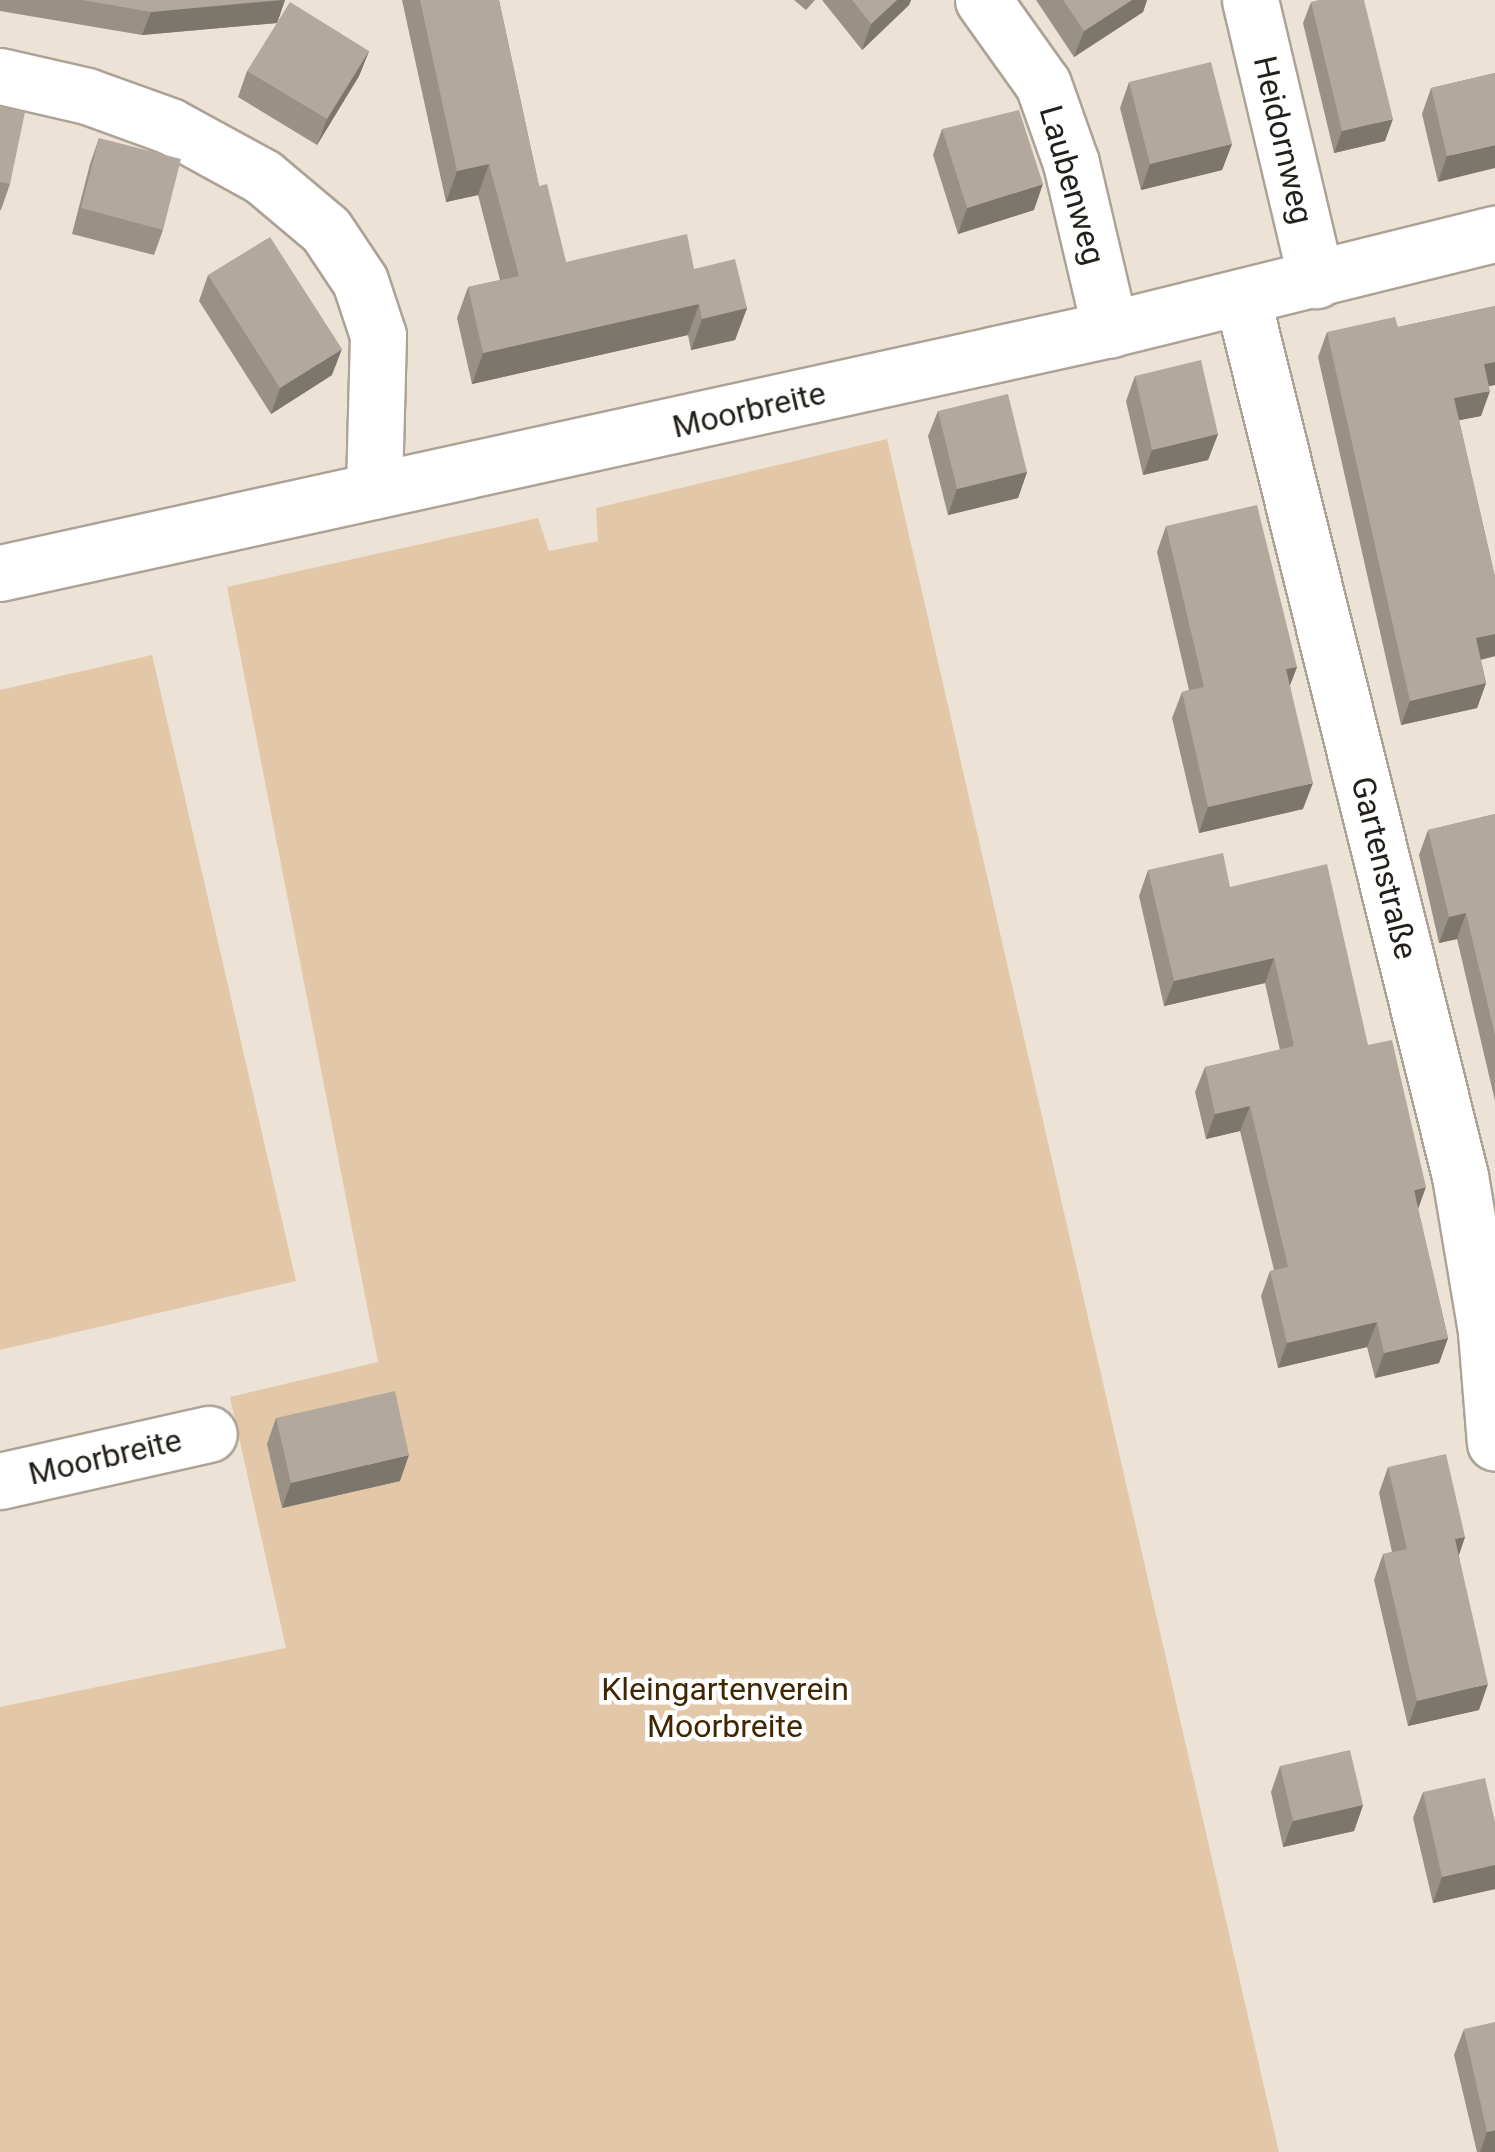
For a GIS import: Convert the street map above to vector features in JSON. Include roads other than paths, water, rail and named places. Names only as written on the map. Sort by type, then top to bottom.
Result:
[{"type":"street","name":"Laubenweg","points":[[983,0],[1043,84],[1070,163],[1110,328]]},
{"type":"street","name":"Heidornweg","points":[[1250,0],[1316,280]]},
{"type":"street","points":[[0,76],[86,96],[170,126],[263,177],[326,230],[360,280],[378,335],[374,490]]},
{"type":"street","name":"Moorbreite","points":[[0,573],[1110,328],[1495,234]]},
{"type":"street","name":"Gartenstraße","points":[[1242,297],[1460,1176],[1486,1332],[1495,1443]]},
{"type":"street","name":"Moorbreite","points":[[0,1481],[209,1434]]},
{"type":"park label","name":"Kleingartenverein Moorbreite","points":[[725,1708]]}]
